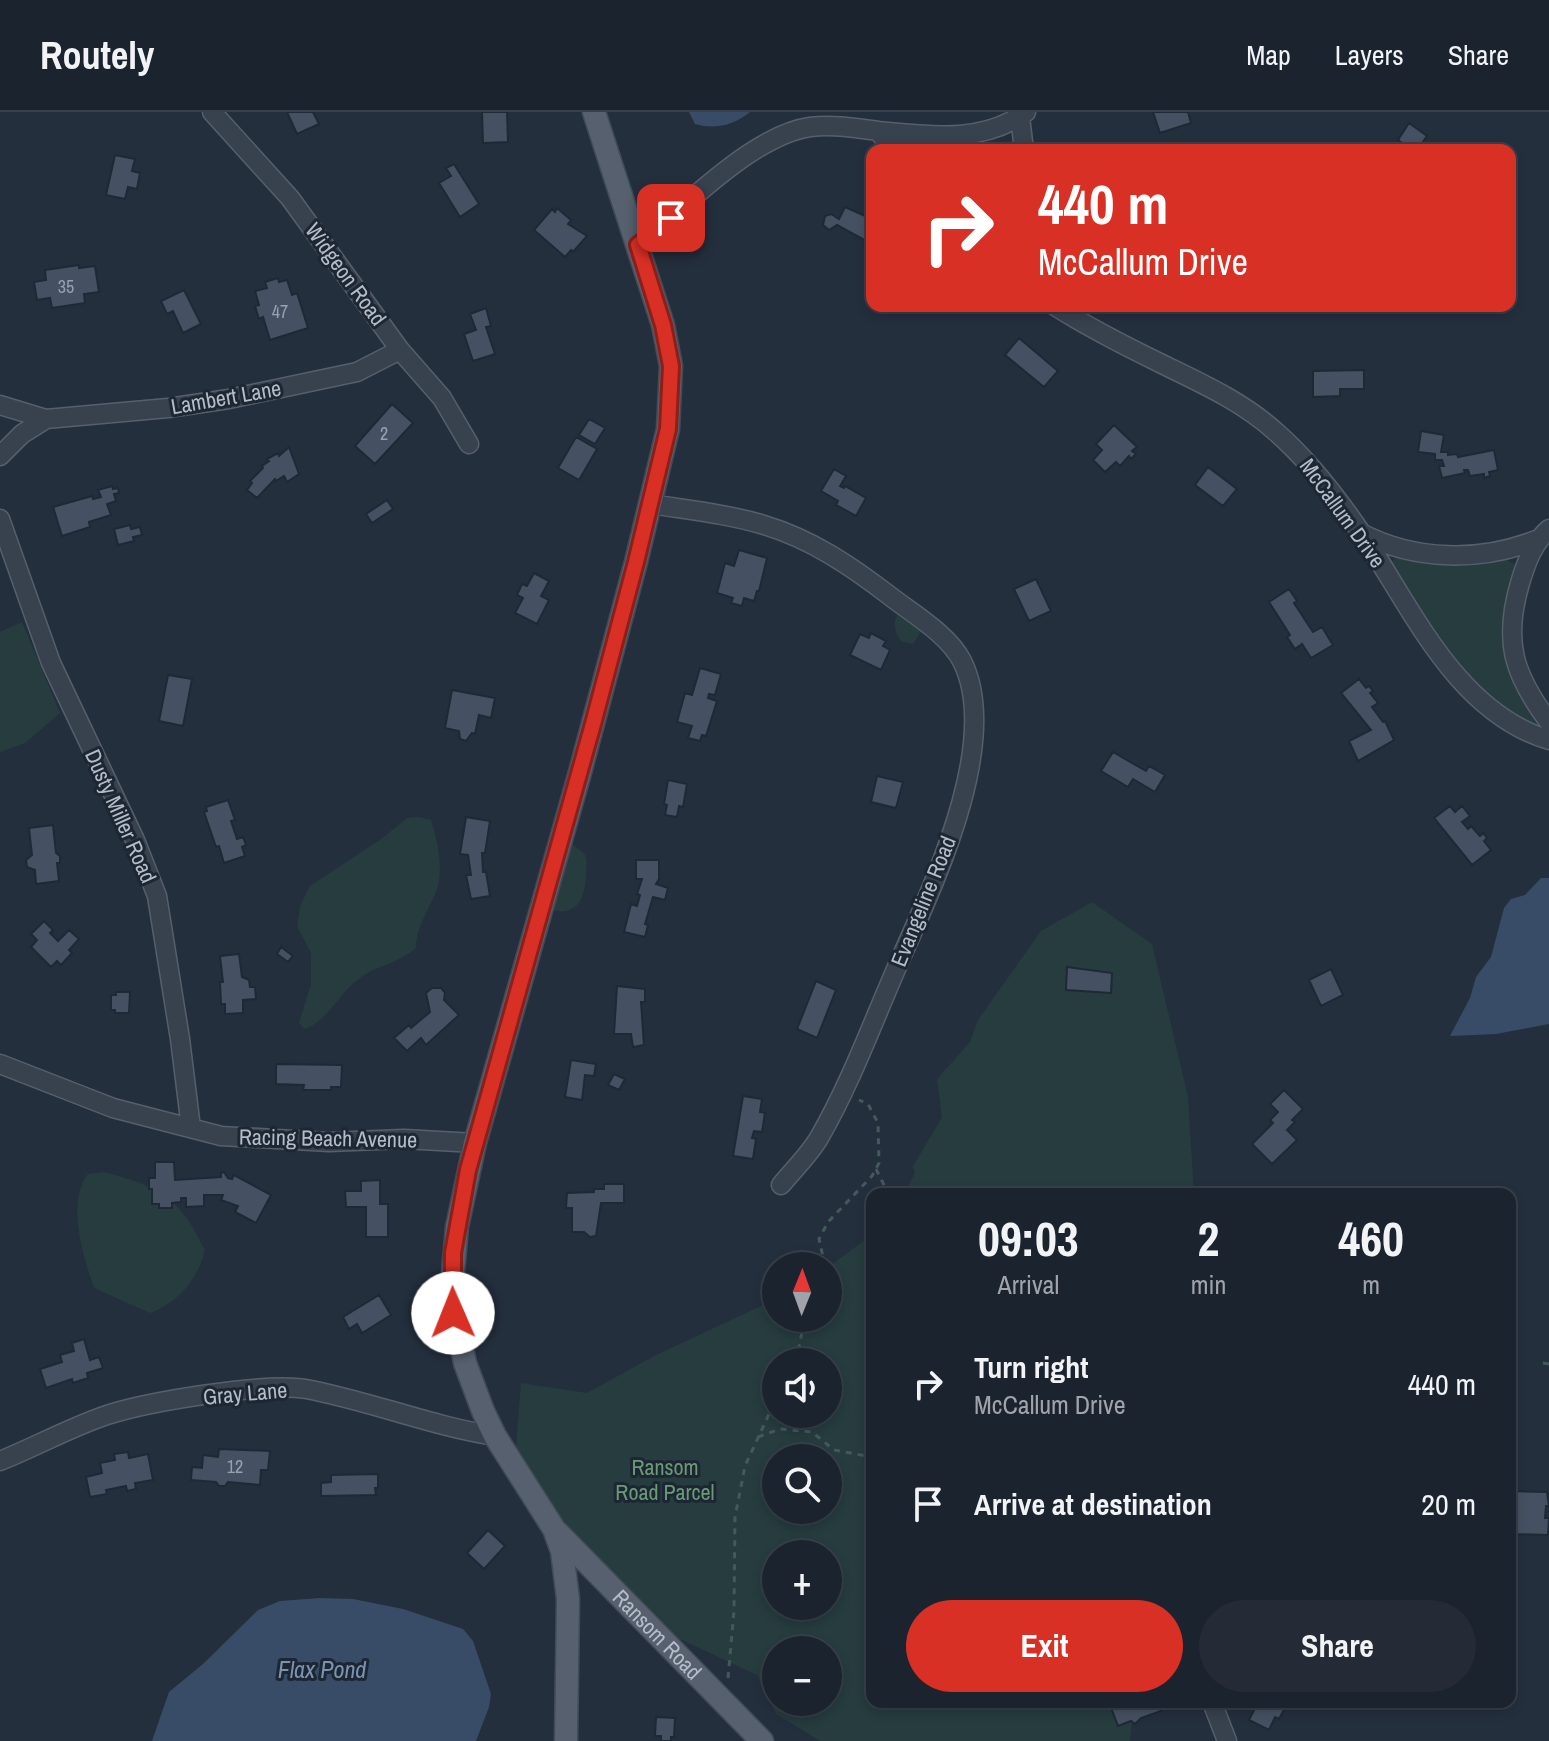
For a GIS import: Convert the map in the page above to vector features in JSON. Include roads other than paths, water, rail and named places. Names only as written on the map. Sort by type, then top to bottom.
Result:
[{"type":"main road","points":[[566,1741],[566,1569],[554,1529],[495,1436],[465,1363],[451,1295],[457,1227],[475,1143],[579,776],[668,429],[671,366],[663,325],[594,112]]},
{"type":"main road","name":"Ransom Road","points":[[554,1529],[762,1741]]},
{"type":"street","name":"Widgeon Road","points":[[212,112],[290,198],[400,350],[442,398],[469,444]]},
{"type":"street","points":[[638,245],[715,179],[789,132],[834,125],[955,136],[979,133],[1023,114],[1024,144]]},
{"type":"street","points":[[878,131],[888,144]]},
{"type":"street","name":"McCallum Drive","points":[[1067,312],[1133,350],[1218,392],[1252,413],[1296,451],[1361,533],[1401,597],[1462,681],[1498,716],[1549,740]]},
{"type":"street","name":"Lambert Lane","points":[[0,405],[46,419],[168,408],[229,399],[357,372],[400,350]]},
{"type":"street","points":[[0,456],[22,434],[46,419]]},
{"type":"street","name":"Evangeline Road","points":[[651,504],[762,524],[817,547],[864,576],[933,630],[956,652],[966,671],[974,715],[971,759],[943,863],[842,1093],[817,1141],[781,1185]]},
{"type":"street","name":"Dusty Miller Road","points":[[0,519],[51,663],[124,816],[157,896],[176,1008],[191,1128]]},
{"type":"street","points":[[1361,533],[1395,548],[1445,555],[1493,553],[1543,535]]},
{"type":"street","points":[[1543,535],[1514,606],[1511,637],[1519,674],[1549,722]]},
{"type":"street","name":"Racing Beach Avenue","points":[[0,1064],[90,1100],[221,1136],[313,1141],[404,1139],[475,1143]]},
{"type":"street","name":"Gray Lane","points":[[0,1461],[107,1415],[182,1399],[260,1389],[303,1388],[441,1426],[495,1436]]},
{"type":"street","points":[[1214,1708],[1227,1741]]},
{"type":"water","points":[[689,112],[750,112],[731,123],[710,126],[695,124]]},
{"type":"water","points":[[1541,878],[1549,878],[1549,1024],[1496,1034],[1450,1036],[1470,998],[1476,977],[1491,957],[1504,908],[1511,899],[1525,895]]},
{"type":"water","name":"Flax Pond","points":[[353,1599],[403,1609],[463,1629],[473,1641],[491,1694],[476,1741],[152,1741],[169,1692],[203,1664],[258,1610],[280,1601]]},
{"type":"park label","name":"Ransom Road Parcel","points":[[665,1480]]}]
